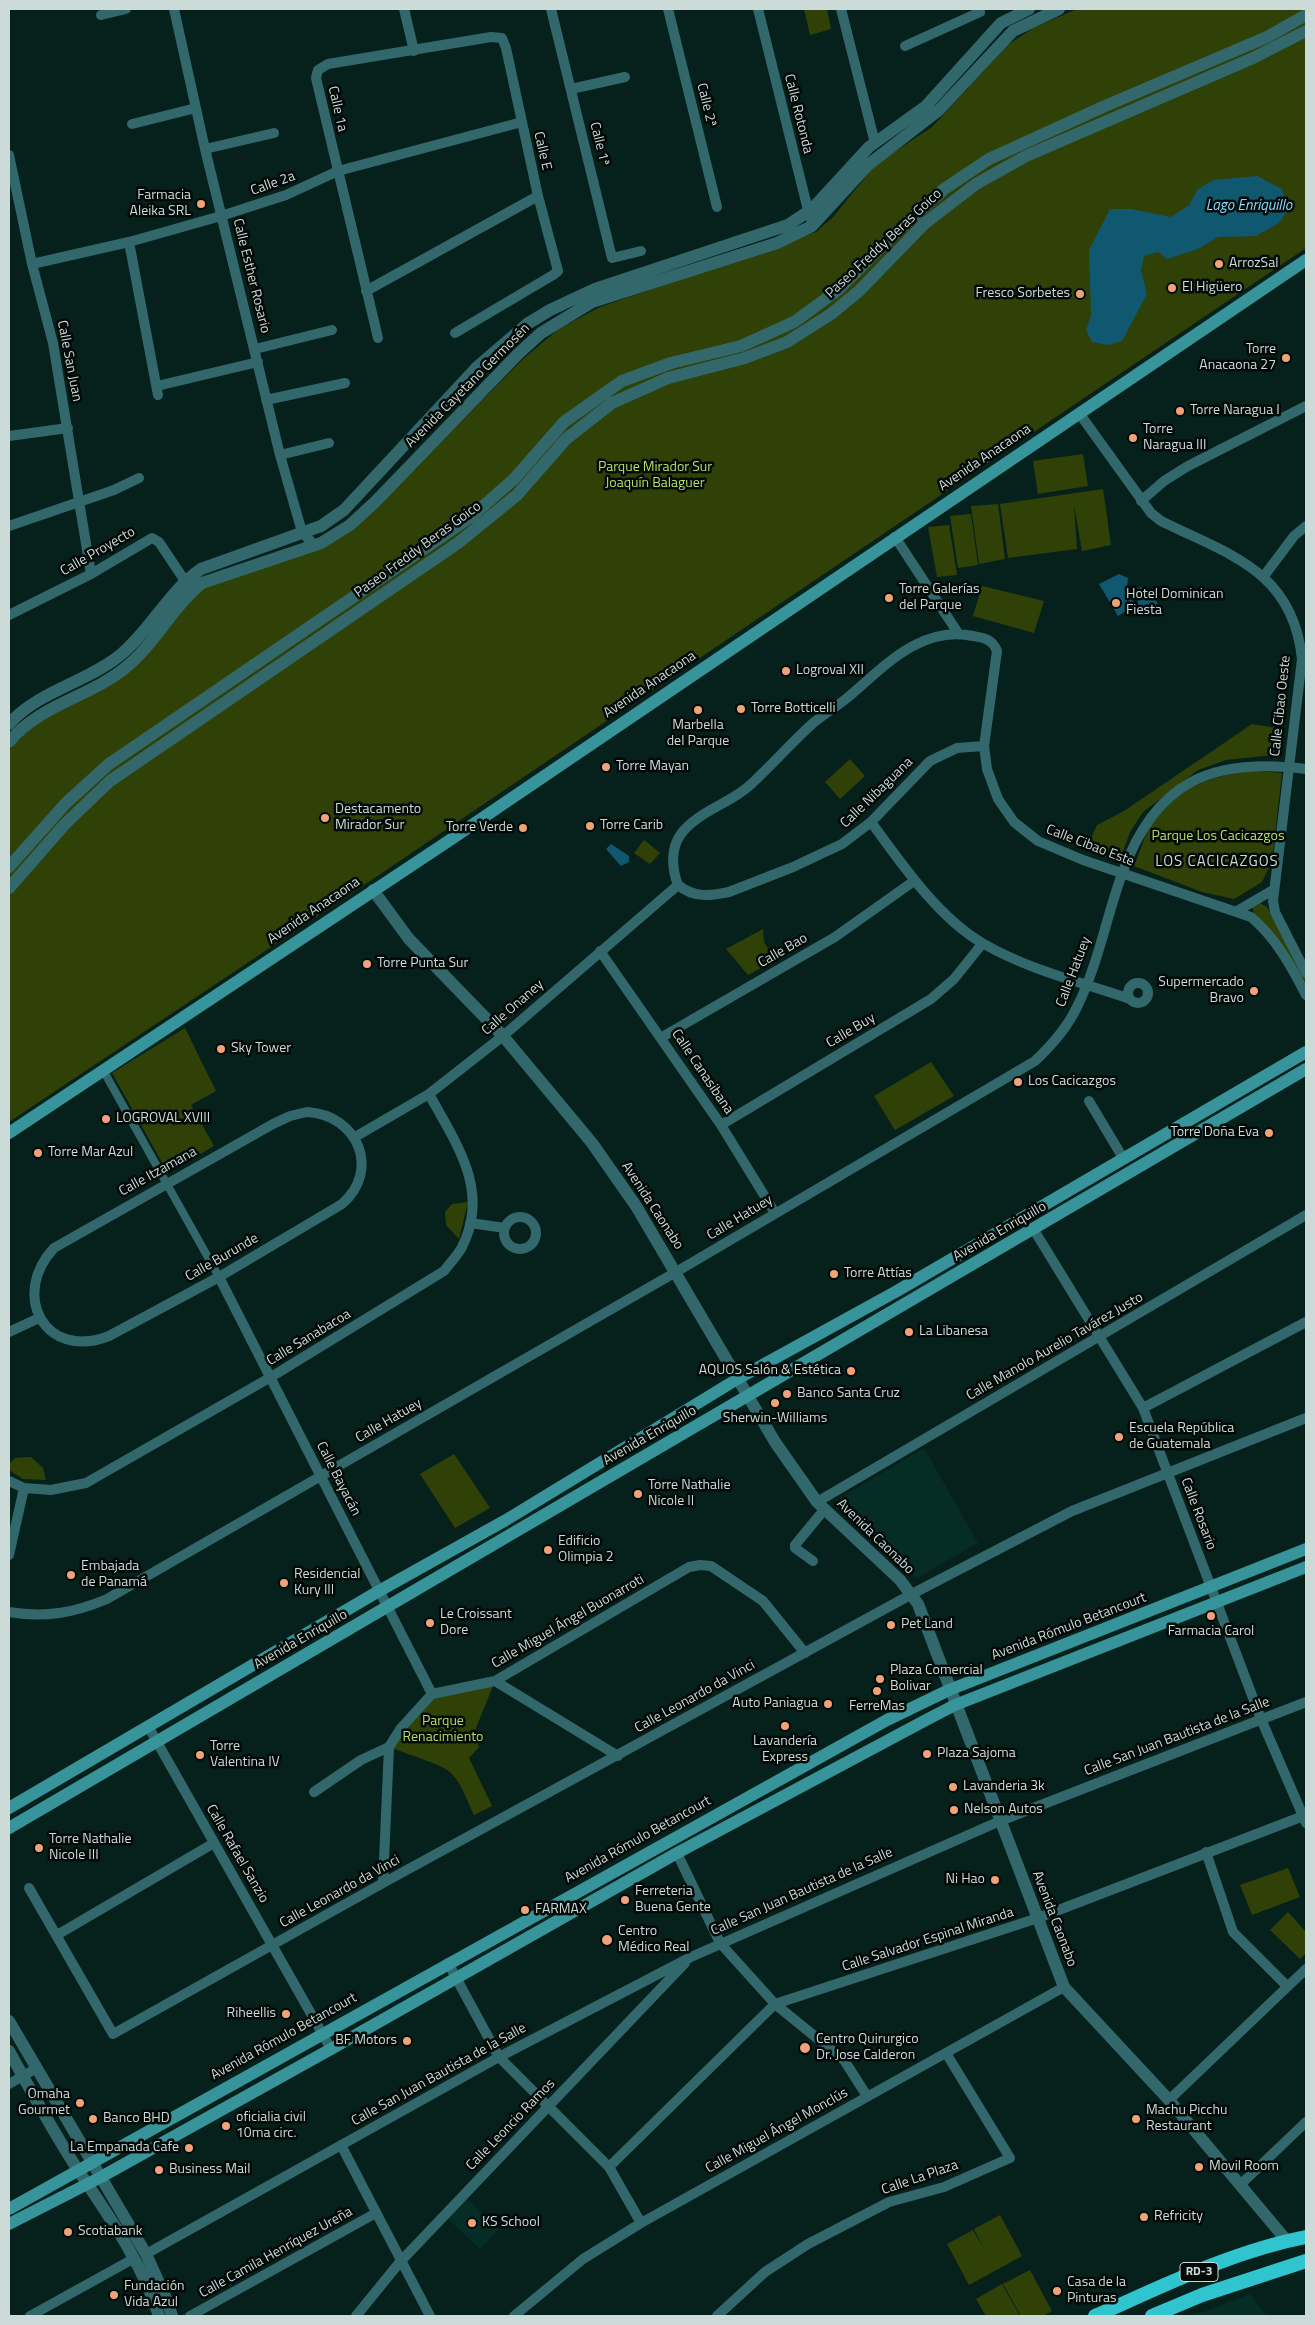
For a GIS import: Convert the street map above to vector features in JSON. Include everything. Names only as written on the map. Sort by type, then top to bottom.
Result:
[{"type":"highway","name":"RD-3","points":[[1095,2316],[1186,2277],[1287,2241],[1306,2237]]},
{"type":"highway","name":"RD-3","points":[[1152,2316],[1202,2294],[1305,2263]]},
{"type":"main road","name":"Avenida Anacaona","points":[[9,1133],[373,890],[894,537],[1305,263]]},
{"type":"main road","name":"Avenida Enriquillo","points":[[9,1808],[379,1591],[506,1520],[739,1378],[897,1291],[1306,1052]]},
{"type":"main road","name":"Avenida Enriquillo","points":[[9,1828],[1034,1230],[1306,1069]]},
{"type":"main road","points":[[897,1291],[906,1304]]},
{"type":"main road","name":"Avenida Rómulo Betancourt","points":[[9,2209],[91,2161],[795,1770],[949,1690],[1306,1550]]},
{"type":"main road","points":[[9,2224],[100,2177],[331,2049],[677,1853],[955,1705],[1306,1567]]},
{"type":"street","points":[[101,14],[126,9]]},
{"type":"street","name":"Calle Esther Rosario","points":[[174,9],[221,216],[280,455],[302,532],[314,545]]},
{"type":"street","points":[[404,9],[414,51]]},
{"type":"street","name":"Calle 1ª","points":[[551,9],[612,258],[641,251]]},
{"type":"street","name":"Calle 2ª","points":[[668,9],[718,207]]},
{"type":"street","name":"Calle Rotonda","points":[[758,9],[812,226]]},
{"type":"street","points":[[841,9],[875,143]]},
{"type":"street","name":"Avenida Cayetano Germosén","points":[[9,724],[24,709],[103,667],[119,656],[185,582],[208,566],[321,526],[344,510],[478,367],[527,324],[550,310],[595,289],[788,225],[808,212],[855,161],[875,143],[926,106],[1001,23],[1029,9]]},
{"type":"street","name":"Avenida Cayetano Germosén","points":[[9,742],[29,722],[105,682],[126,667],[159,633],[187,596],[202,583],[335,536],[375,502],[518,354],[556,322],[592,302],[777,243],[812,226],[868,165],[939,110],[1013,31],[1059,9]]},
{"type":"street","points":[[905,46],[980,10]]},
{"type":"street","name":"Paseo Freddy Beras Goico","points":[[9,867],[66,804],[109,764],[472,516],[514,479],[564,422],[622,381],[671,362],[741,346],[794,322],[838,290],[944,188],[989,160],[1096,110],[1266,37],[1306,15]]},
{"type":"street","name":"Paseo Freddy Beras Goico","points":[[9,888],[65,824],[110,781],[458,543],[517,495],[566,439],[612,403],[668,378],[745,358],[787,342],[831,314],[859,290],[924,224],[976,184],[1026,156],[1253,58],[1306,30]]},
{"type":"street","name":"Calle 1a","points":[[378,338],[316,78],[318,70],[328,64],[414,51],[491,36],[502,38]]},
{"type":"street","name":"Calle E","points":[[455,333],[553,276],[558,270],[538,196],[502,38]]},
{"type":"street","points":[[571,89],[625,77]]},
{"type":"street","points":[[132,124],[196,108]]},
{"type":"street","name":"Calle 2a","points":[[32,264],[129,242],[221,216],[286,195],[338,172],[522,122]]},
{"type":"street","points":[[205,148],[274,133]]},
{"type":"street","name":"Calle San Juan","points":[[9,155],[32,264],[53,343],[91,574]]},
{"type":"street","points":[[366,291],[538,196]]},
{"type":"street","points":[[129,242],[158,391],[258,362]]},
{"type":"street","points":[[255,349],[332,330]]},
{"type":"street","points":[[266,400],[345,383]]},
{"type":"street","points":[[1141,501],[1164,481],[1188,466],[1306,406]]},
{"type":"street","name":"Calle Cibao Oeste","points":[[1079,414],[1151,513],[1161,521],[1249,564],[1264,576],[1290,612],[1300,639],[1302,659],[1282,834],[1273,890],[1274,912],[1306,973]]},
{"type":"street","points":[[9,436],[68,428]]},
{"type":"street","points":[[280,455],[329,443]]},
{"type":"street","points":[[9,526],[114,490],[139,478]]},
{"type":"street","points":[[1264,576],[1294,536],[1306,526]]},
{"type":"street","points":[[678,885],[673,866],[674,850],[680,836],[689,826],[747,788],[812,724],[903,650],[921,641],[958,633],[894,537]]},
{"type":"street","name":"Calle Proyecto","points":[[9,615],[91,574],[152,538],[159,542],[185,582]]},
{"type":"street","name":"Calle Cibao Este","points":[[958,633],[987,638],[994,644],[997,651],[984,746],[987,769],[998,799],[1014,822],[1038,841],[1083,860],[1251,917],[1264,928],[1288,959],[1306,994]]},
{"type":"street","name":"Calle Nibaguana","points":[[678,885],[687,892],[698,895],[729,892],[828,852],[871,822],[930,761],[957,748],[984,746]]},
{"type":"street","name":"Calle Hatuey","points":[[9,1612],[56,1615],[74,1612],[108,1599],[676,1272],[1035,1061],[1066,1027],[1087,984],[1122,873],[1146,822],[1161,802],[1186,785],[1208,775],[1231,768],[1251,765],[1306,768]]},
{"type":"street","points":[[871,822],[914,881],[960,927],[982,944],[1018,961],[1130,999]]},
{"type":"street","name":"Calle Bao","points":[[662,1037],[835,937],[914,881]]},
{"type":"street","name":"Calle Onaney","points":[[355,1137],[429,1094],[503,1036],[678,885]]},
{"type":"street","name":"Avenida Caonabo","points":[[373,890],[409,939],[503,1036],[592,1143],[636,1206],[775,1442],[821,1506],[900,1580],[912,1594],[926,1620],[949,1690],[1064,1987],[1169,2100],[1287,2241]]},
{"type":"street","points":[[1237,911],[1273,890]]},
{"type":"street","name":"Calle Buy","points":[[721,1125],[931,998],[954,979],[982,944]]},
{"type":"street","name":"Calle Canasibana","points":[[600,951],[662,1037],[721,1125],[775,1213]]},
{"type":"street","points":[[103,1070],[219,1277]]},
{"type":"street","name":"Calle Sanabacoa","points":[[9,1481],[24,1488],[51,1490],[86,1483],[270,1377],[444,1271],[462,1247],[470,1223],[474,1195],[465,1161],[429,1094]]},
{"type":"street","points":[[1089,1101],[1124,1158]]},
{"type":"street","name":"Calle Itzamana","points":[[39,1318],[35,1306],[34,1284],[43,1260],[65,1240],[290,1116],[307,1112],[320,1113],[335,1118],[347,1128]]},
{"type":"street","name":"Calle Burunde","points":[[39,1318],[48,1329],[61,1337],[77,1342],[93,1342],[109,1336],[219,1277],[342,1204],[351,1196],[359,1183],[361,1166],[360,1151],[355,1137],[347,1128]]},
{"type":"street","name":"Calle Manolo Aurelio Tavárez Justo","points":[[813,1561],[795,1548],[795,1545],[821,1506],[1099,1336],[1306,1215]]},
{"type":"street","points":[[470,1223],[506,1228]]},
{"type":"street","name":"Calle Rosario","points":[[1034,1230],[1143,1408],[1261,1719],[1305,1818]]},
{"type":"street","name":"Calle Bayacán","points":[[219,1277],[432,1694]]},
{"type":"street","points":[[9,1332],[39,1318]]},
{"type":"street","points":[[1143,1408],[1306,1322]]},
{"type":"street","name":"Calle Leonardo da Vinci","points":[[57,1935],[113,2034],[383,1883],[912,1594],[1072,1511],[1306,1418]]},
{"type":"street","points":[[9,1555],[24,1488]]},
{"type":"street","name":"Calle Miguel Ángel Buonarroti","points":[[432,1694],[495,1681],[689,1567],[700,1565],[711,1566],[763,1601],[805,1653]]},
{"type":"street","points":[[1041,1654],[1046,1670]]},
{"type":"street","points":[[495,1681],[618,1756]]},
{"type":"street","points":[[383,1883],[389,1747],[401,1728],[432,1694]]},
{"type":"street","name":"Calle San Juan Bautista de la Salle","points":[[146,2254],[499,2057],[720,1943],[1000,1821],[1306,1702]]},
{"type":"street","name":"Calle Rafael Sanzio","points":[[148,1726],[274,1945],[331,2049]]},
{"type":"street","points":[[314,1792],[360,1760],[389,1747]]},
{"type":"street","points":[[795,1770],[803,1785]]},
{"type":"street","name":"Calle Salvador Espinal Miranda","points":[[609,2167],[775,2004],[1038,1918],[1206,1852],[1305,1818]]},
{"type":"street","points":[[29,1888],[57,1935],[214,1843]]},
{"type":"street","points":[[1206,1852],[1233,1932],[1286,1986]]},
{"type":"street","points":[[677,1853],[720,1943],[775,2004],[844,2060],[867,2096]]},
{"type":"street","name":"Calle Leoncio Ramos","points":[[356,2316],[400,2262],[691,1957]]},
{"type":"street","points":[[448,1963],[499,2057],[609,2167],[641,2223]]},
{"type":"street","points":[[1169,2100],[1286,1986],[1306,1969]]},
{"type":"street","name":"Calle Miguel Ángel Monclús","points":[[514,2316],[584,2259],[641,2223],[1064,1987]]},
{"type":"street","points":[[9,2021],[146,2254],[172,2316]]},
{"type":"street","points":[[9,2051],[77,2169],[133,2259],[154,2301],[159,2316]]},
{"type":"street","name":"Calle La Plaza","points":[[717,2316],[765,2272],[808,2244],[889,2202],[944,2187],[1010,2158],[946,2053]]},
{"type":"street","points":[[9,2084],[35,2068]]},
{"type":"street","points":[[1240,2185],[1306,2122]]},
{"type":"street","points":[[341,2145],[400,2262],[430,2316]]},
{"type":"street","name":"Calle Camila Henríquez Ureña","points":[[190,2316],[376,2213]]},
{"type":"street","points":[[30,2316],[133,2259]]},
{"type":"shaded area","points":[[924,1448],[978,1543],[917,1578],[837,1509],[835,1505],[837,1500]]},
{"type":"shaded area","name":"KS School","points":[[465,2197],[499,2229],[480,2249],[446,2217]]},
{"type":"shaded area","points":[[1250,2294],[1267,2316],[1193,2316]]},
{"type":"green space","points":[[804,9],[827,9],[831,29],[810,35]]},
{"type":"green space","name":"Parque Mirador Sur Joaquín Balaguer","points":[[1077,9],[1306,9],[1306,248],[370,881],[9,1122],[9,750],[35,724],[89,696],[205,587],[343,535],[462,421],[523,359],[560,328],[600,307],[816,232],[833,217],[872,169],[885,158],[932,127],[1009,44],[1035,27]]},
{"type":"green space","points":[[1083,454],[1088,486],[1038,494],[1033,461]]},
{"type":"green space","points":[[1103,489],[1111,545],[1082,551],[1074,505],[1077,549],[1008,558],[1000,504]]},
{"type":"green space","points":[[998,504],[1005,559],[979,564],[971,506]]},
{"type":"green space","points":[[971,514],[978,565],[958,568],[950,516]]},
{"type":"green space","points":[[949,525],[957,575],[937,577],[928,527]]},
{"type":"green space","points":[[982,586],[1044,601],[1034,633],[973,616]]},
{"type":"green space","points":[[1252,724],[1277,728],[1274,755],[1226,760],[1198,770],[1143,812],[1130,832],[1122,854],[1116,858],[1097,855],[1088,845],[1097,825],[1124,811]]},
{"type":"green space","points":[[850,759],[865,776],[840,799],[825,782]]},
{"type":"green space","name":"Parque Los Cacicazgos","points":[[1256,771],[1282,773],[1272,861],[1262,882],[1234,899],[1202,892],[1134,866],[1152,823],[1173,800],[1211,779]]},
{"type":"green space","points":[[644,840],[660,853],[650,864],[634,853]]},
{"type":"green space","points":[[1260,903],[1267,907],[1306,979],[1306,1001],[1255,916],[1252,907]]},
{"type":"green space","points":[[763,929],[764,942],[775,960],[748,975],[726,949]]},
{"type":"green space","points":[[185,1028],[216,1091],[191,1105],[214,1146],[168,1173],[112,1073]]},
{"type":"green space","points":[[931,1062],[954,1096],[895,1130],[874,1096]]},
{"type":"green space","points":[[468,1202],[459,1239],[446,1225],[445,1212],[452,1204]]},
{"type":"green space","points":[[454,1454],[490,1508],[455,1528],[420,1474]]},
{"type":"green space","points":[[31,1457],[43,1468],[46,1480],[23,1479],[9,1470],[9,1464],[15,1458]]},
{"type":"green space","name":"Parque Renacimiento","points":[[495,1681],[474,1733],[479,1747],[469,1758],[492,1806],[474,1815],[461,1787],[451,1773],[432,1762],[389,1747],[432,1694]]},
{"type":"green space","points":[[1288,1868],[1300,1897],[1252,1915],[1240,1885]]},
{"type":"green space","points":[[1288,1912],[1306,1932],[1306,1953],[1300,1959],[1270,1930]]},
{"type":"green space","points":[[1000,2215],[1022,2256],[969,2285],[947,2244],[973,2230],[984,2249],[974,2229]]},
{"type":"green space","points":[[1030,2270],[1052,2311],[1043,2316],[1021,2316],[1003,2284]]},
{"type":"green space","points":[[1002,2284],[1020,2316],[986,2316],[976,2299]]},
{"type":"water","name":"Lago Enriquillo","points":[[1257,176],[1282,189],[1288,210],[1279,223],[1256,236],[1218,237],[1198,249],[1167,259],[1158,252],[1144,256],[1141,271],[1147,294],[1122,341],[1108,345],[1092,342],[1086,330],[1091,315],[1089,250],[1110,209],[1131,209],[1171,217],[1189,205],[1198,189],[1214,180]]},
{"type":"water","points":[[1119,574],[1128,578],[1127,589],[1136,605],[1118,616],[1099,584]]},
{"type":"water","points":[[1142,587],[1154,593],[1158,606],[1142,615],[1138,610],[1137,588]]},
{"type":"water","points":[[611,844],[629,856],[629,862],[621,866],[606,849]]},
{"type":"place","name":"Farmacia Aleika SRL","points":[[201,204]]},
{"type":"place","name":"ArrozSal","points":[[1219,264]]},
{"type":"place","name":"El Higüero","points":[[1172,288]]},
{"type":"place","name":"Fresco Sorbetes","points":[[1080,294]]},
{"type":"place","name":"Torre Anacaona 27","points":[[1286,358]]},
{"type":"place","name":"Torre Naragua I","points":[[1180,411]]},
{"type":"place","name":"Torre Naragua III","points":[[1133,438]]},
{"type":"place","name":"Torre Galerías del Parque","points":[[889,598]]},
{"type":"place","name":"Hotel Dominican Fiesta","points":[[1116,603]]},
{"type":"place","name":"Logroval XII","points":[[786,671]]},
{"type":"place","name":"Torre Botticelli","points":[[741,709]]},
{"type":"place","name":"Marbella del Parque","points":[[698,710]]},
{"type":"place","name":"Torre Mayan","points":[[606,767]]},
{"type":"place","name":"Destacamento Mirador Sur","points":[[325,818]]},
{"type":"place","name":"Torre Carib","points":[[590,826]]},
{"type":"place","name":"Torre Verde","points":[[523,828]]},
{"type":"place","name":"Torre Punta Sur","points":[[367,964]]},
{"type":"place","name":"Supermercado Bravo","points":[[1254,991]]},
{"type":"place","name":"Sky Tower","points":[[221,1049]]},
{"type":"place","name":"Los Cacicazgos","points":[[1018,1082]]},
{"type":"place","name":"LOGROVAL XVIII","points":[[106,1119]]},
{"type":"place","name":"Torre Doña Eva","points":[[1269,1133]]},
{"type":"place","name":"Torre Mar Azul","points":[[38,1153]]},
{"type":"place","name":"Torre Attías","points":[[834,1274]]},
{"type":"place","name":"La Libanesa","points":[[909,1332]]},
{"type":"place","name":"AQUOS Salón & Estética","points":[[851,1371]]},
{"type":"place","name":"Banco Santa Cruz","points":[[787,1394]]},
{"type":"place","name":"Sherwin-Williams","points":[[775,1403]]},
{"type":"place","name":"Escuela República de Guatemala","points":[[1119,1437]]},
{"type":"place","name":"Torre Nathalie Nicole II","points":[[638,1494]]},
{"type":"place","name":"Edificio Olimpia 2","points":[[548,1550]]},
{"type":"place","name":"Embajada de Panamá","points":[[71,1575]]},
{"type":"place","name":"Residencial Kury III","points":[[284,1583]]},
{"type":"place","name":"Farmacia Carol","points":[[1211,1616]]},
{"type":"place","name":"Le Croissant Dore","points":[[430,1623]]},
{"type":"place","name":"Pet Land","points":[[891,1625]]},
{"type":"place","name":"Plaza Comercial Bolivar","points":[[880,1679]]},
{"type":"place","name":"FerreMas","points":[[877,1691]]},
{"type":"place","name":"Auto Paniagua","points":[[828,1704]]},
{"type":"place","name":"Lavandería Express","points":[[785,1726]]},
{"type":"place","name":"Plaza Sajoma","points":[[927,1754]]},
{"type":"place","name":"Torre Valentina IV","points":[[200,1755]]},
{"type":"place","name":"Lavanderia 3k","points":[[953,1787]]},
{"type":"place","name":"Nelson Autos","points":[[954,1810]]},
{"type":"place","name":"Torre Nathalie Nicole III","points":[[39,1848]]},
{"type":"place","name":"Ni Hao","points":[[995,1880]]},
{"type":"place","name":"Ferreteria Buena Gente","points":[[625,1900]]},
{"type":"place","name":"FARMAX","points":[[525,1910]]},
{"type":"place","name":"Centro Médico Real","points":[[607,1940]]},
{"type":"place","name":"Riheellis","points":[[286,2014]]},
{"type":"place","name":"BF Motors","points":[[407,2041]]},
{"type":"place","name":"Centro Quirurgico Dr. Jose Calderon","points":[[805,2048]]},
{"type":"place","name":"Omaha Gourmet","points":[[80,2103]]},
{"type":"place","name":"Banco BHD","points":[[93,2119]]},
{"type":"place","name":"Machu Picchu Restaurant","points":[[1136,2119]]},
{"type":"place","name":"oficialia civil 10ma circ.","points":[[226,2126]]},
{"type":"place","name":"La Empanada Cafe","points":[[189,2148]]},
{"type":"place","name":"Movil Room","points":[[1199,2167]]},
{"type":"place","name":"Business Mail","points":[[159,2170]]},
{"type":"place","name":"Refricity","points":[[1144,2217]]},
{"type":"place","name":"KS School","points":[[472,2223]]},
{"type":"place","name":"Scotiabank","points":[[68,2232]]},
{"type":"place","name":"Casa de la Pinturas","points":[[1057,2291]]},
{"type":"place","name":"Fundación Vida Azul","points":[[114,2295]]},
{"type":"district","name":"LOS CACICAZGOS","points":[[1217,862]]}]
